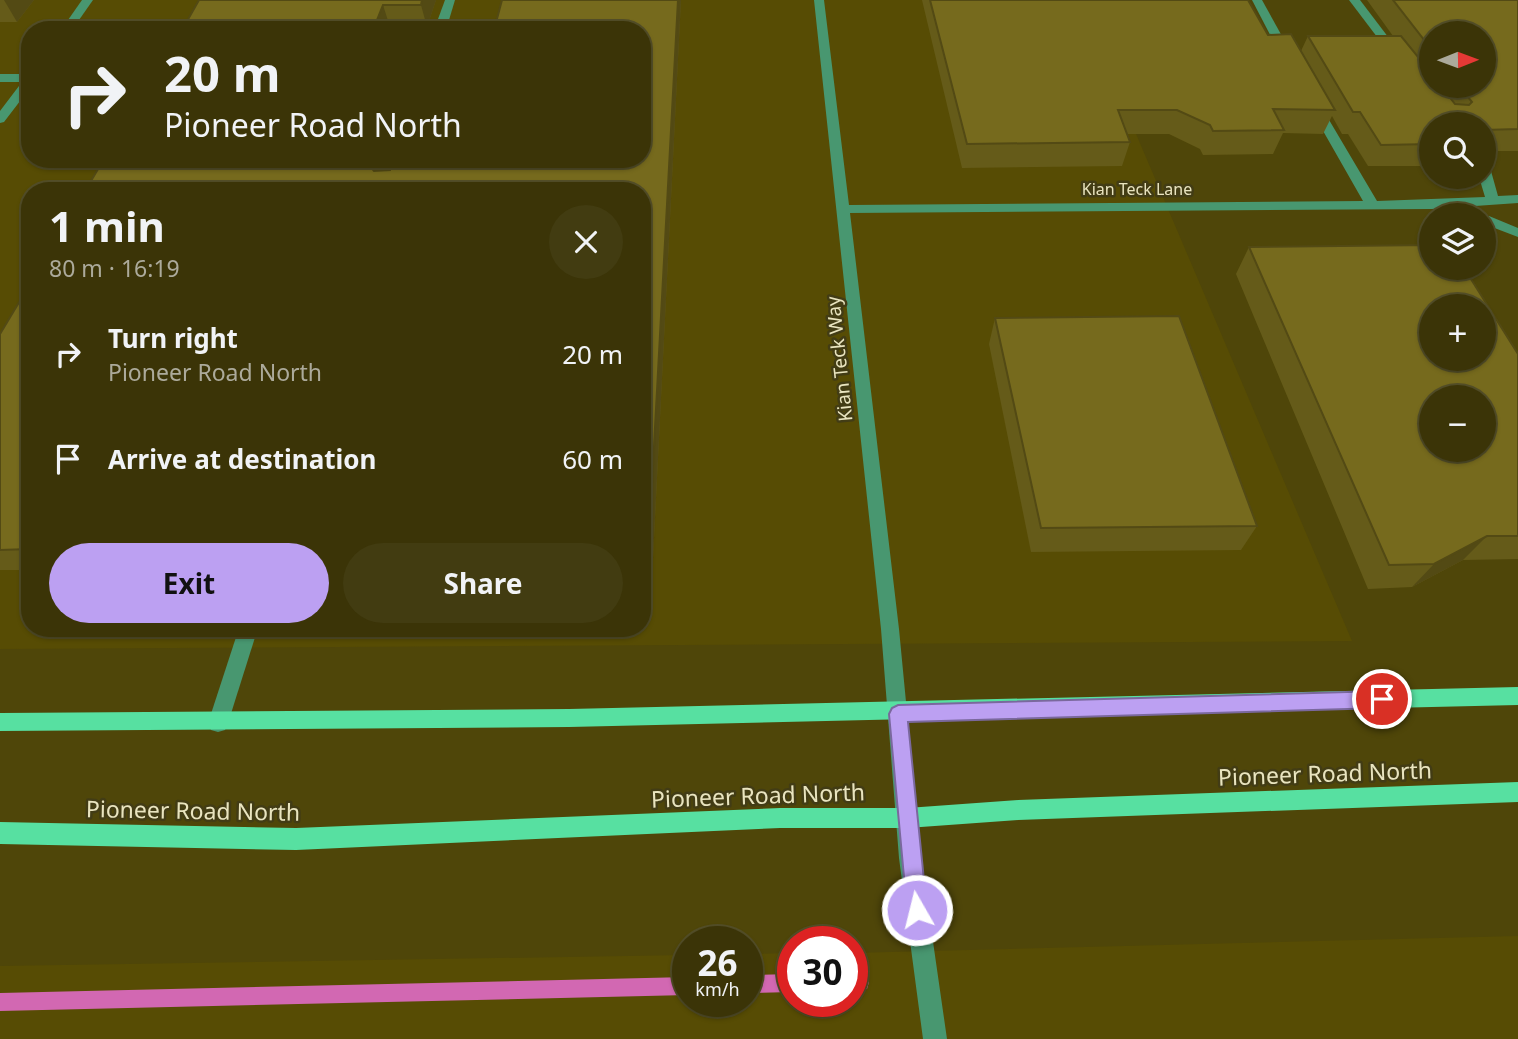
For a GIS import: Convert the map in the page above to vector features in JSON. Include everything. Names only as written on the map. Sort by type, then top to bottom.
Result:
[{"type":"main road","points":[[0,722],[218,723],[898,714],[1518,696]]},
{"type":"main road","name":"Pioneer Road North","points":[[0,833],[296,839],[780,818],[906,818],[1018,810],[1518,792]]},
{"type":"street","points":[[73,21],[88,0]]},
{"type":"street","points":[[443,21],[450,0]]},
{"type":"street","name":"Kian Teck Way","points":[[819,0],[898,714],[906,818],[934,1039]]},
{"type":"street","points":[[1257,0],[1297,74]]},
{"type":"street","points":[[1354,0],[1402,62]]},
{"type":"street","points":[[0,78],[21,78]]},
{"type":"street","points":[[0,119],[21,90]]},
{"type":"street","points":[[1311,98],[1372,205]]},
{"type":"street","points":[[1489,189],[1492,199]]},
{"type":"street","name":"Kian Teck Lane","points":[[1452,203],[1518,199]]},
{"type":"street","name":"Kian Teck Lane","points":[[843,209],[1419,205]]},
{"type":"street","points":[[1496,224],[1518,233]]},
{"type":"street","points":[[218,723],[246,637]]},
{"type":"shaded area","points":[[0,0],[1079,0],[1352,641],[0,649]]},
{"type":"shaded area","points":[[1518,936],[1518,1039],[0,1039],[0,966],[672,955],[672,1017],[763,1017],[763,954],[777,953],[777,1017],[868,1017],[868,953]]},
{"type":"building","points":[[199,0],[422,0],[421,5],[383,5],[377,21],[187,21]]},
{"type":"building","points":[[502,0],[678,0],[651,502],[651,182],[90,182],[99,168],[372,168],[374,171],[391,168],[651,168],[651,21],[496,21]]},
{"type":"building","points":[[930,0],[1248,0],[1268,35],[1291,34],[1335,110],[1273,109],[1284,130],[1213,131],[1210,125],[1177,110],[1118,110],[1130,142],[967,144]]},
{"type":"building","points":[[1393,0],[1518,0],[1518,129],[1496,130],[1496,112],[1419,112],[1419,144],[1381,145],[1360,112],[1353,112],[1308,36],[1401,36],[1419,58],[1419,98],[1450,98],[1455,104],[1469,105],[1472,102],[1469,98],[1496,98],[1496,21],[1419,21],[1419,33]]},
{"type":"building","points":[[1419,245],[1419,280],[1472,280],[1480,294],[1419,294],[1419,371],[1496,371],[1496,319],[1518,354],[1518,536],[1487,536],[1434,564],[1389,565],[1249,247]]},
{"type":"building","points":[[21,299],[21,549],[0,550],[0,334]]},
{"type":"building","points":[[1179,316],[1257,526],[1041,528],[995,318]]},
{"type":"waterway","points":[[763,984],[777,983]]},
{"type":"waterway","points":[[0,1002],[672,986]]},
{"type":"route","points":[[917,910],[898,714],[1382,699]]}]
